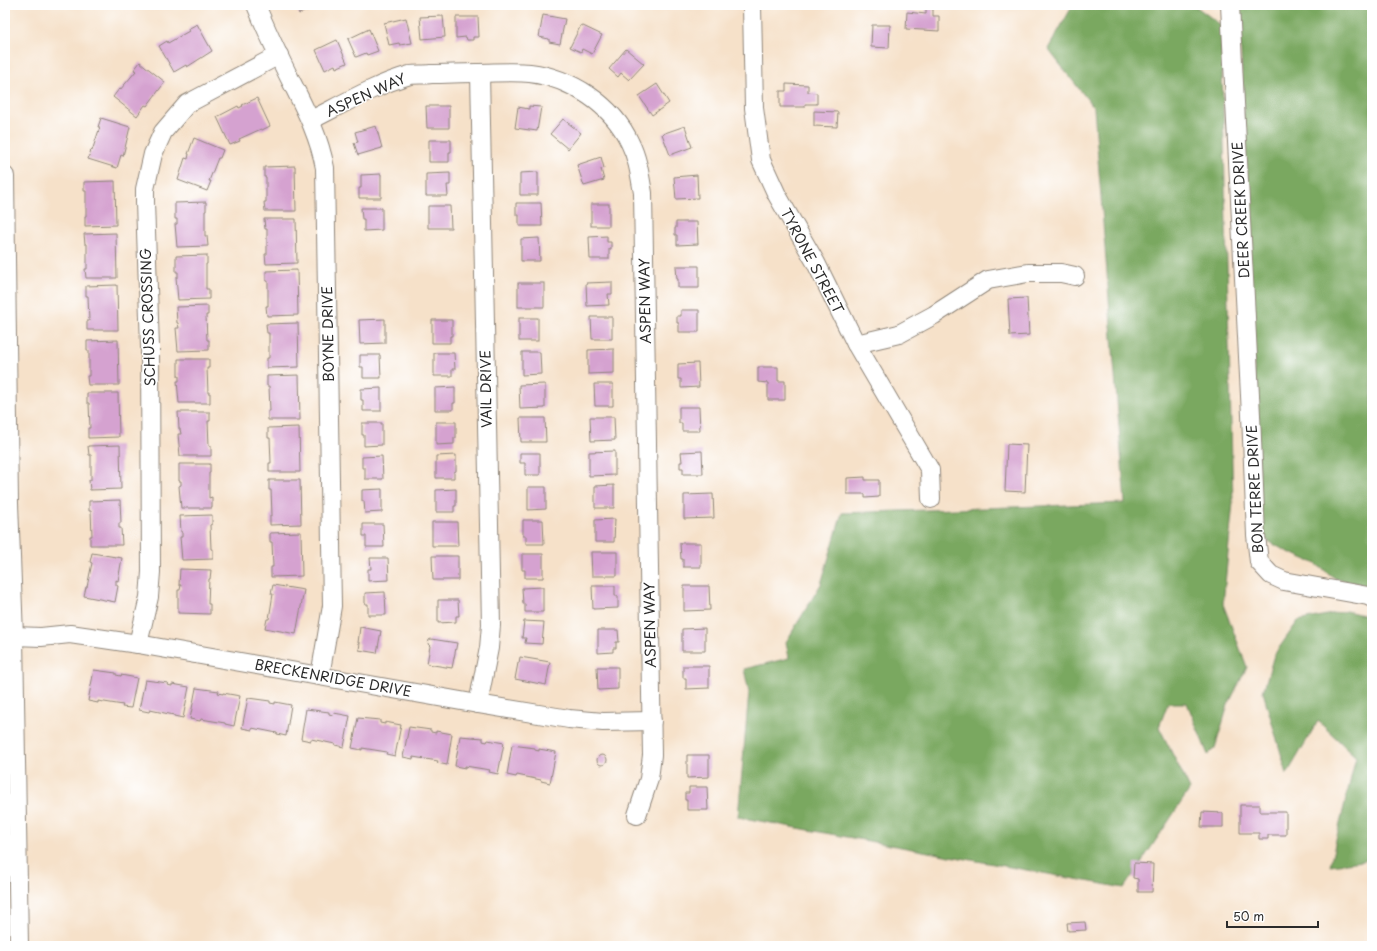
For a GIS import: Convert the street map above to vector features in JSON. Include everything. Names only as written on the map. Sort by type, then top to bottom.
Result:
[{"type":"street","name":"BOYNE DRIVE","points":[[256,5],[267,32],[310,120],[325,168],[332,606],[320,676]]},
{"type":"street","name":"TYRONE STREET","points":[[752,5],[754,108],[761,160],[777,195],[816,263],[856,344],[930,470],[931,499]]},
{"type":"street","name":"DEER CREEK DRIVE","points":[[1230,5],[1251,414]]},
{"type":"street","name":"SCHUSS CROSSING","points":[[138,644],[149,597],[151,572],[150,347],[145,202],[145,188],[149,171],[163,132],[187,104],[279,55]]},
{"type":"street","name":"ASPEN WAY","points":[[310,120],[376,88],[411,75],[512,72],[531,73],[548,76],[578,88],[590,96],[616,121],[630,142],[636,159],[643,193],[652,721],[652,765],[649,779],[636,815]]},
{"type":"street","name":"VAIL DRIVE","points":[[478,704],[489,648],[491,625],[480,73]]},
{"type":"street","points":[[5,176],[9,503],[14,636],[19,946]]},
{"type":"street","points":[[856,344],[899,334],[934,315],[988,280],[1028,273],[1075,276]]},
{"type":"street","name":"BON TERRE DRIVE","points":[[1251,414],[1256,535],[1259,562],[1271,575],[1284,581],[1368,596],[1372,598]]},
{"type":"street","name":"BRECKENRIDGE DRIVE","points":[[14,636],[41,637],[70,634],[138,644],[568,719],[602,722],[652,721]]},
{"type":"green space","points":[[1073,5],[1194,5],[1221,25],[1233,503],[1223,604],[1247,667],[1228,705],[1215,748],[1208,755],[1187,703],[1168,703],[1159,727],[1190,789],[1124,888],[738,817],[749,692],[744,669],[789,658],[786,642],[821,584],[842,513],[1125,503],[1094,108],[1048,49]]},
{"type":"green space","points":[[1344,5],[1355,9],[1360,5],[1372,5],[1372,587],[1336,579],[1316,564],[1284,550],[1261,537],[1239,6]]},
{"type":"green space","points":[[1346,611],[1372,617],[1372,897],[1370,893],[1370,860],[1330,865],[1356,757],[1318,721],[1287,774],[1263,692],[1274,655],[1298,621]]},
{"type":"building","points":[[295,5],[320,5],[299,14]]},
{"type":"building","points":[[926,8],[933,9],[933,16],[939,16],[939,31],[906,29],[907,12],[926,14]]},
{"type":"building","points":[[543,15],[565,19],[560,44],[549,42],[549,39],[539,37]]},
{"type":"building","points":[[443,16],[445,37],[422,39],[420,17]]},
{"type":"building","points":[[456,17],[478,17],[479,37],[473,37],[473,40],[467,40],[466,37],[456,38]]},
{"type":"building","points":[[406,18],[412,43],[389,45],[384,23]]},
{"type":"building","points":[[197,24],[212,51],[187,67],[186,65],[174,72],[159,46],[167,41],[168,43],[189,31],[188,29]]},
{"type":"building","points":[[581,25],[602,35],[592,54],[582,49],[581,52],[570,47]]},
{"type":"building","points":[[872,25],[890,25],[889,48],[871,47]]},
{"type":"building","points":[[369,29],[378,51],[367,55],[366,53],[356,57],[348,39]]},
{"type":"building","points":[[337,40],[347,63],[336,68],[335,65],[325,70],[316,50]]},
{"type":"building","points":[[626,49],[644,64],[629,80],[621,73],[618,77],[609,69]]},
{"type":"building","points":[[140,62],[165,82],[147,106],[145,105],[137,116],[113,97],[136,71],[134,70]]},
{"type":"building","points":[[657,84],[669,103],[652,115],[639,96]]},
{"type":"building","points":[[786,84],[808,85],[808,92],[817,93],[817,104],[805,104],[805,107],[780,107],[780,91],[786,91]]},
{"type":"building","points":[[257,98],[270,126],[239,139],[240,141],[230,145],[217,117],[238,106],[239,108]]},
{"type":"building","points":[[426,106],[449,106],[449,128],[427,128]]},
{"type":"building","points":[[529,106],[541,107],[537,131],[515,128],[518,107],[529,109]]},
{"type":"building","points":[[814,111],[838,112],[837,127],[814,126]]},
{"type":"building","points":[[101,118],[130,127],[123,156],[121,155],[117,168],[88,159],[100,127],[98,127]]},
{"type":"building","points":[[563,119],[581,133],[568,149],[550,134]]},
{"type":"building","points":[[376,126],[382,148],[358,155],[354,143],[358,142],[355,132]]},
{"type":"building","points":[[685,126],[692,147],[670,155],[662,134]]},
{"type":"building","points":[[194,138],[223,150],[220,158],[218,158],[209,181],[211,181],[207,191],[178,180],[185,158],[188,159],[188,154]]},
{"type":"building","points":[[429,140],[451,140],[449,162],[429,162]]},
{"type":"building","points":[[601,157],[604,168],[601,169],[604,180],[584,186],[577,165]]},
{"type":"building","points":[[295,166],[296,211],[265,211],[264,202],[266,202],[266,177],[264,177],[264,167]]},
{"type":"building","points":[[538,172],[538,195],[520,195],[520,173]]},
{"type":"building","points":[[450,173],[450,185],[447,185],[448,196],[426,196],[426,174]]},
{"type":"building","points":[[381,174],[381,198],[359,198],[361,175]]},
{"type":"building","points":[[697,175],[698,198],[676,199],[674,177]]},
{"type":"building","points":[[115,181],[116,225],[85,226],[86,191],[84,191],[84,182]]},
{"type":"building","points":[[206,202],[205,236],[207,236],[208,246],[177,247],[175,224],[177,224],[177,219],[175,219],[175,203]]},
{"type":"building","points":[[516,203],[541,203],[542,226],[519,226],[519,215],[516,215]]},
{"type":"building","points":[[591,204],[609,204],[609,226],[591,226]]},
{"type":"building","points":[[428,206],[450,206],[451,228],[428,228]]},
{"type":"building","points":[[361,208],[382,208],[382,230],[364,231],[364,219],[362,219]]},
{"type":"building","points":[[264,219],[296,219],[297,263],[266,264],[265,254],[267,254],[267,229],[265,229]]},
{"type":"building","points":[[676,222],[697,222],[698,244],[677,245],[677,235],[675,235]]},
{"type":"building","points":[[116,233],[117,278],[86,278],[85,269],[87,269],[87,244],[85,244],[84,234]]},
{"type":"building","points":[[607,236],[607,242],[611,242],[609,259],[590,259],[589,237]]},
{"type":"building","points":[[539,238],[540,261],[521,261],[521,239]]},
{"type":"building","points":[[207,255],[206,289],[209,289],[209,299],[178,300],[176,277],[178,277],[178,272],[176,272],[176,256]]},
{"type":"building","points":[[676,266],[699,266],[699,288],[678,288]]},
{"type":"building","points":[[297,270],[298,315],[267,316],[266,306],[268,306],[268,281],[266,281],[266,271]]},
{"type":"building","points":[[612,282],[612,294],[608,294],[609,305],[587,306],[586,283]]},
{"type":"building","points":[[518,283],[544,283],[544,307],[518,307]]},
{"type":"building","points":[[117,285],[118,330],[87,330],[87,321],[89,321],[86,286]]},
{"type":"building","points":[[1027,298],[1029,335],[1010,336],[1008,299]]},
{"type":"building","points":[[208,306],[208,315],[206,315],[209,350],[178,351],[176,328],[179,328],[177,323],[176,307]]},
{"type":"building","points":[[681,310],[699,310],[699,332],[679,332],[677,316],[681,316]]},
{"type":"building","points":[[591,317],[612,317],[612,339],[592,339]]},
{"type":"building","points":[[519,318],[538,318],[538,341],[519,341]]},
{"type":"building","points":[[385,319],[385,343],[360,344],[359,320]]},
{"type":"building","points":[[432,320],[452,320],[452,336],[450,336],[450,343],[432,343]]},
{"type":"building","points":[[298,323],[299,367],[267,368],[267,358],[269,358],[269,333],[267,333],[266,324]]},
{"type":"building","points":[[118,340],[119,385],[88,385],[87,376],[89,376],[89,351],[87,351],[87,341]]},
{"type":"building","points":[[614,349],[614,373],[588,374],[588,350]]},
{"type":"building","points":[[522,352],[540,352],[541,374],[522,375]]},
{"type":"building","points":[[434,353],[454,353],[455,369],[452,369],[452,376],[434,376]]},
{"type":"building","points":[[360,355],[380,355],[381,378],[363,378],[363,367],[360,367]]},
{"type":"building","points":[[178,359],[209,359],[209,368],[207,368],[210,403],[179,403],[177,381],[179,381]]},
{"type":"building","points":[[698,363],[699,387],[681,388],[681,379],[678,379],[678,364]]},
{"type":"building","points":[[758,367],[778,367],[778,381],[785,381],[785,400],[768,400],[768,383],[758,382]]},
{"type":"building","points":[[299,375],[300,420],[268,420],[268,411],[270,411],[267,376]]},
{"type":"building","points":[[545,384],[545,408],[520,409],[519,385]]},
{"type":"building","points":[[594,384],[613,384],[613,406],[595,406]]},
{"type":"building","points":[[455,387],[455,403],[453,403],[453,410],[435,410],[435,388]]},
{"type":"building","points":[[381,388],[381,411],[363,411],[361,389]]},
{"type":"building","points":[[87,393],[118,393],[119,437],[88,438],[88,428],[90,428]]},
{"type":"building","points":[[679,407],[699,407],[700,431],[682,431],[682,423],[679,423]]},
{"type":"building","points":[[178,412],[210,412],[210,421],[208,421],[211,456],[180,456],[178,434],[181,434],[179,429]]},
{"type":"building","points":[[590,417],[614,417],[615,440],[591,441]]},
{"type":"building","points":[[520,418],[545,418],[546,442],[521,442]]},
{"type":"building","points":[[436,422],[456,422],[456,438],[454,438],[454,444],[436,445]]},
{"type":"building","points":[[362,423],[382,423],[382,445],[364,446]]},
{"type":"building","points":[[299,427],[300,472],[269,472],[269,463],[271,463],[268,428]]},
{"type":"building","points":[[1007,444],[1027,445],[1025,492],[1005,491]]},
{"type":"building","points":[[120,445],[121,489],[90,490],[89,480],[91,480],[91,455],[89,455],[88,446]]},
{"type":"building","points":[[615,451],[615,475],[589,476],[589,452]]},
{"type":"building","points":[[702,451],[703,474],[683,474],[683,468],[680,468],[680,462],[682,462],[681,452]]},
{"type":"building","points":[[520,453],[540,453],[540,475],[525,475],[525,463],[520,463]]},
{"type":"building","points":[[456,455],[456,471],[454,472],[454,478],[436,478],[436,456]]},
{"type":"building","points":[[382,456],[383,479],[365,479],[365,468],[362,468],[362,457]]},
{"type":"building","points":[[179,464],[210,464],[209,498],[212,497],[212,508],[181,508],[179,486],[181,485],[181,481],[179,481]]},
{"type":"building","points":[[865,477],[865,480],[879,480],[879,497],[865,498],[865,494],[847,494],[847,478]]},
{"type":"building","points":[[269,480],[300,480],[301,524],[270,525],[270,515],[272,515]]},
{"type":"building","points":[[614,485],[614,508],[595,508],[595,486]]},
{"type":"building","points":[[528,487],[546,487],[546,509],[528,510]]},
{"type":"building","points":[[382,489],[382,512],[365,513],[364,501],[362,501],[362,490]]},
{"type":"building","points":[[456,489],[456,506],[454,506],[454,512],[436,512],[436,490]]},
{"type":"building","points":[[713,494],[714,518],[684,519],[684,495]]},
{"type":"building","points":[[120,500],[121,523],[119,523],[119,528],[121,528],[122,545],[90,545],[90,536],[92,536],[89,501]]},
{"type":"building","points":[[212,515],[212,524],[210,525],[213,559],[182,560],[180,537],[182,537],[182,532],[180,516]]},
{"type":"building","points":[[615,519],[614,542],[595,542],[595,520]]},
{"type":"building","points":[[523,520],[543,520],[544,544],[526,544],[526,536],[523,536]]},
{"type":"building","points":[[432,522],[457,522],[458,546],[432,546]]},
{"type":"building","points":[[363,524],[383,524],[384,547],[366,547],[366,536],[363,536]]},
{"type":"building","points":[[301,532],[302,576],[271,577],[271,567],[273,567],[272,542],[270,542],[270,533]]},
{"type":"building","points":[[680,543],[701,543],[701,567],[683,567]]},
{"type":"building","points":[[591,552],[617,552],[617,576],[592,576]]},
{"type":"building","points":[[92,553],[122,558],[118,581],[116,580],[116,585],[118,586],[115,602],[84,596],[92,563],[90,562]]},
{"type":"building","points":[[522,554],[543,554],[543,578],[525,578],[525,570],[522,570]]},
{"type":"building","points":[[432,556],[458,556],[458,580],[433,580]]},
{"type":"building","points":[[370,558],[388,558],[389,580],[368,581],[368,569],[371,569]]},
{"type":"building","points":[[180,569],[211,570],[209,579],[208,604],[210,604],[210,614],[178,613],[178,590],[180,590],[181,585],[179,585]]},
{"type":"building","points":[[273,585],[304,590],[296,634],[265,628],[267,619],[269,619]]},
{"type":"building","points":[[592,586],[615,586],[615,596],[618,596],[618,608],[593,609]]},
{"type":"building","points":[[684,586],[709,586],[710,610],[684,611]]},
{"type":"building","points":[[543,587],[543,612],[525,612],[522,588]]},
{"type":"building","points":[[385,592],[386,615],[368,615],[368,604],[365,604],[365,593]]},
{"type":"building","points":[[438,600],[458,600],[459,616],[456,616],[456,622],[438,623]]},
{"type":"building","points":[[524,621],[544,622],[542,644],[525,643],[526,638],[522,638]]},
{"type":"building","points":[[360,627],[381,631],[377,653],[359,650],[360,643],[358,643]]},
{"type":"building","points":[[705,628],[705,651],[682,651],[682,629]]},
{"type":"building","points":[[598,630],[618,630],[619,642],[616,642],[616,648],[613,648],[613,652],[598,653]]},
{"type":"building","points":[[431,639],[457,643],[452,668],[427,664],[430,646],[428,644],[429,640]]},
{"type":"building","points":[[520,657],[550,662],[546,685],[515,679]]},
{"type":"building","points":[[683,666],[709,666],[709,688],[686,689],[686,678],[683,678]]},
{"type":"building","points":[[597,667],[618,667],[618,689],[598,690]]},
{"type":"building","points":[[94,670],[137,678],[131,708],[122,707],[123,705],[88,701]]},
{"type":"building","points":[[145,680],[168,683],[167,685],[172,686],[172,684],[189,687],[183,718],[150,710],[149,712],[139,710]]},
{"type":"building","points":[[196,688],[240,696],[234,726],[201,719],[200,721],[190,719]]},
{"type":"building","points":[[248,698],[270,701],[270,703],[275,704],[275,702],[291,705],[286,736],[252,728],[252,730],[242,728]]},
{"type":"building","points":[[306,709],[329,712],[329,714],[333,715],[334,713],[350,716],[344,747],[311,739],[311,741],[301,739]]},
{"type":"building","points":[[358,718],[380,720],[380,723],[385,724],[385,722],[401,725],[395,756],[386,754],[387,752],[352,748]]},
{"type":"building","points":[[409,727],[431,730],[431,732],[436,733],[436,731],[452,734],[447,765],[437,763],[438,761],[403,757]]},
{"type":"building","points":[[460,736],[483,738],[483,741],[487,742],[488,740],[504,743],[498,774],[489,772],[490,770],[455,766]]},
{"type":"building","points":[[512,745],[535,748],[535,750],[539,751],[539,749],[556,752],[550,783],[517,775],[516,777],[507,775]]},
{"type":"building","points":[[600,755],[604,755],[607,760],[604,765],[600,765],[597,762],[597,758]]},
{"type":"building","points":[[687,755],[709,755],[709,777],[687,778]]},
{"type":"building","points":[[689,787],[707,787],[708,810],[687,810],[685,793],[689,793]]},
{"type":"building","points":[[1240,805],[1260,805],[1260,812],[1286,812],[1286,835],[1268,835],[1268,839],[1259,839],[1259,833],[1240,833]]},
{"type":"building","points":[[1202,812],[1223,813],[1223,827],[1201,827]]},
{"type":"building","points":[[1134,863],[1153,864],[1152,892],[1138,892],[1138,879],[1133,878]]},
{"type":"building","points":[[1085,922],[1086,930],[1068,931],[1067,923]]}]
